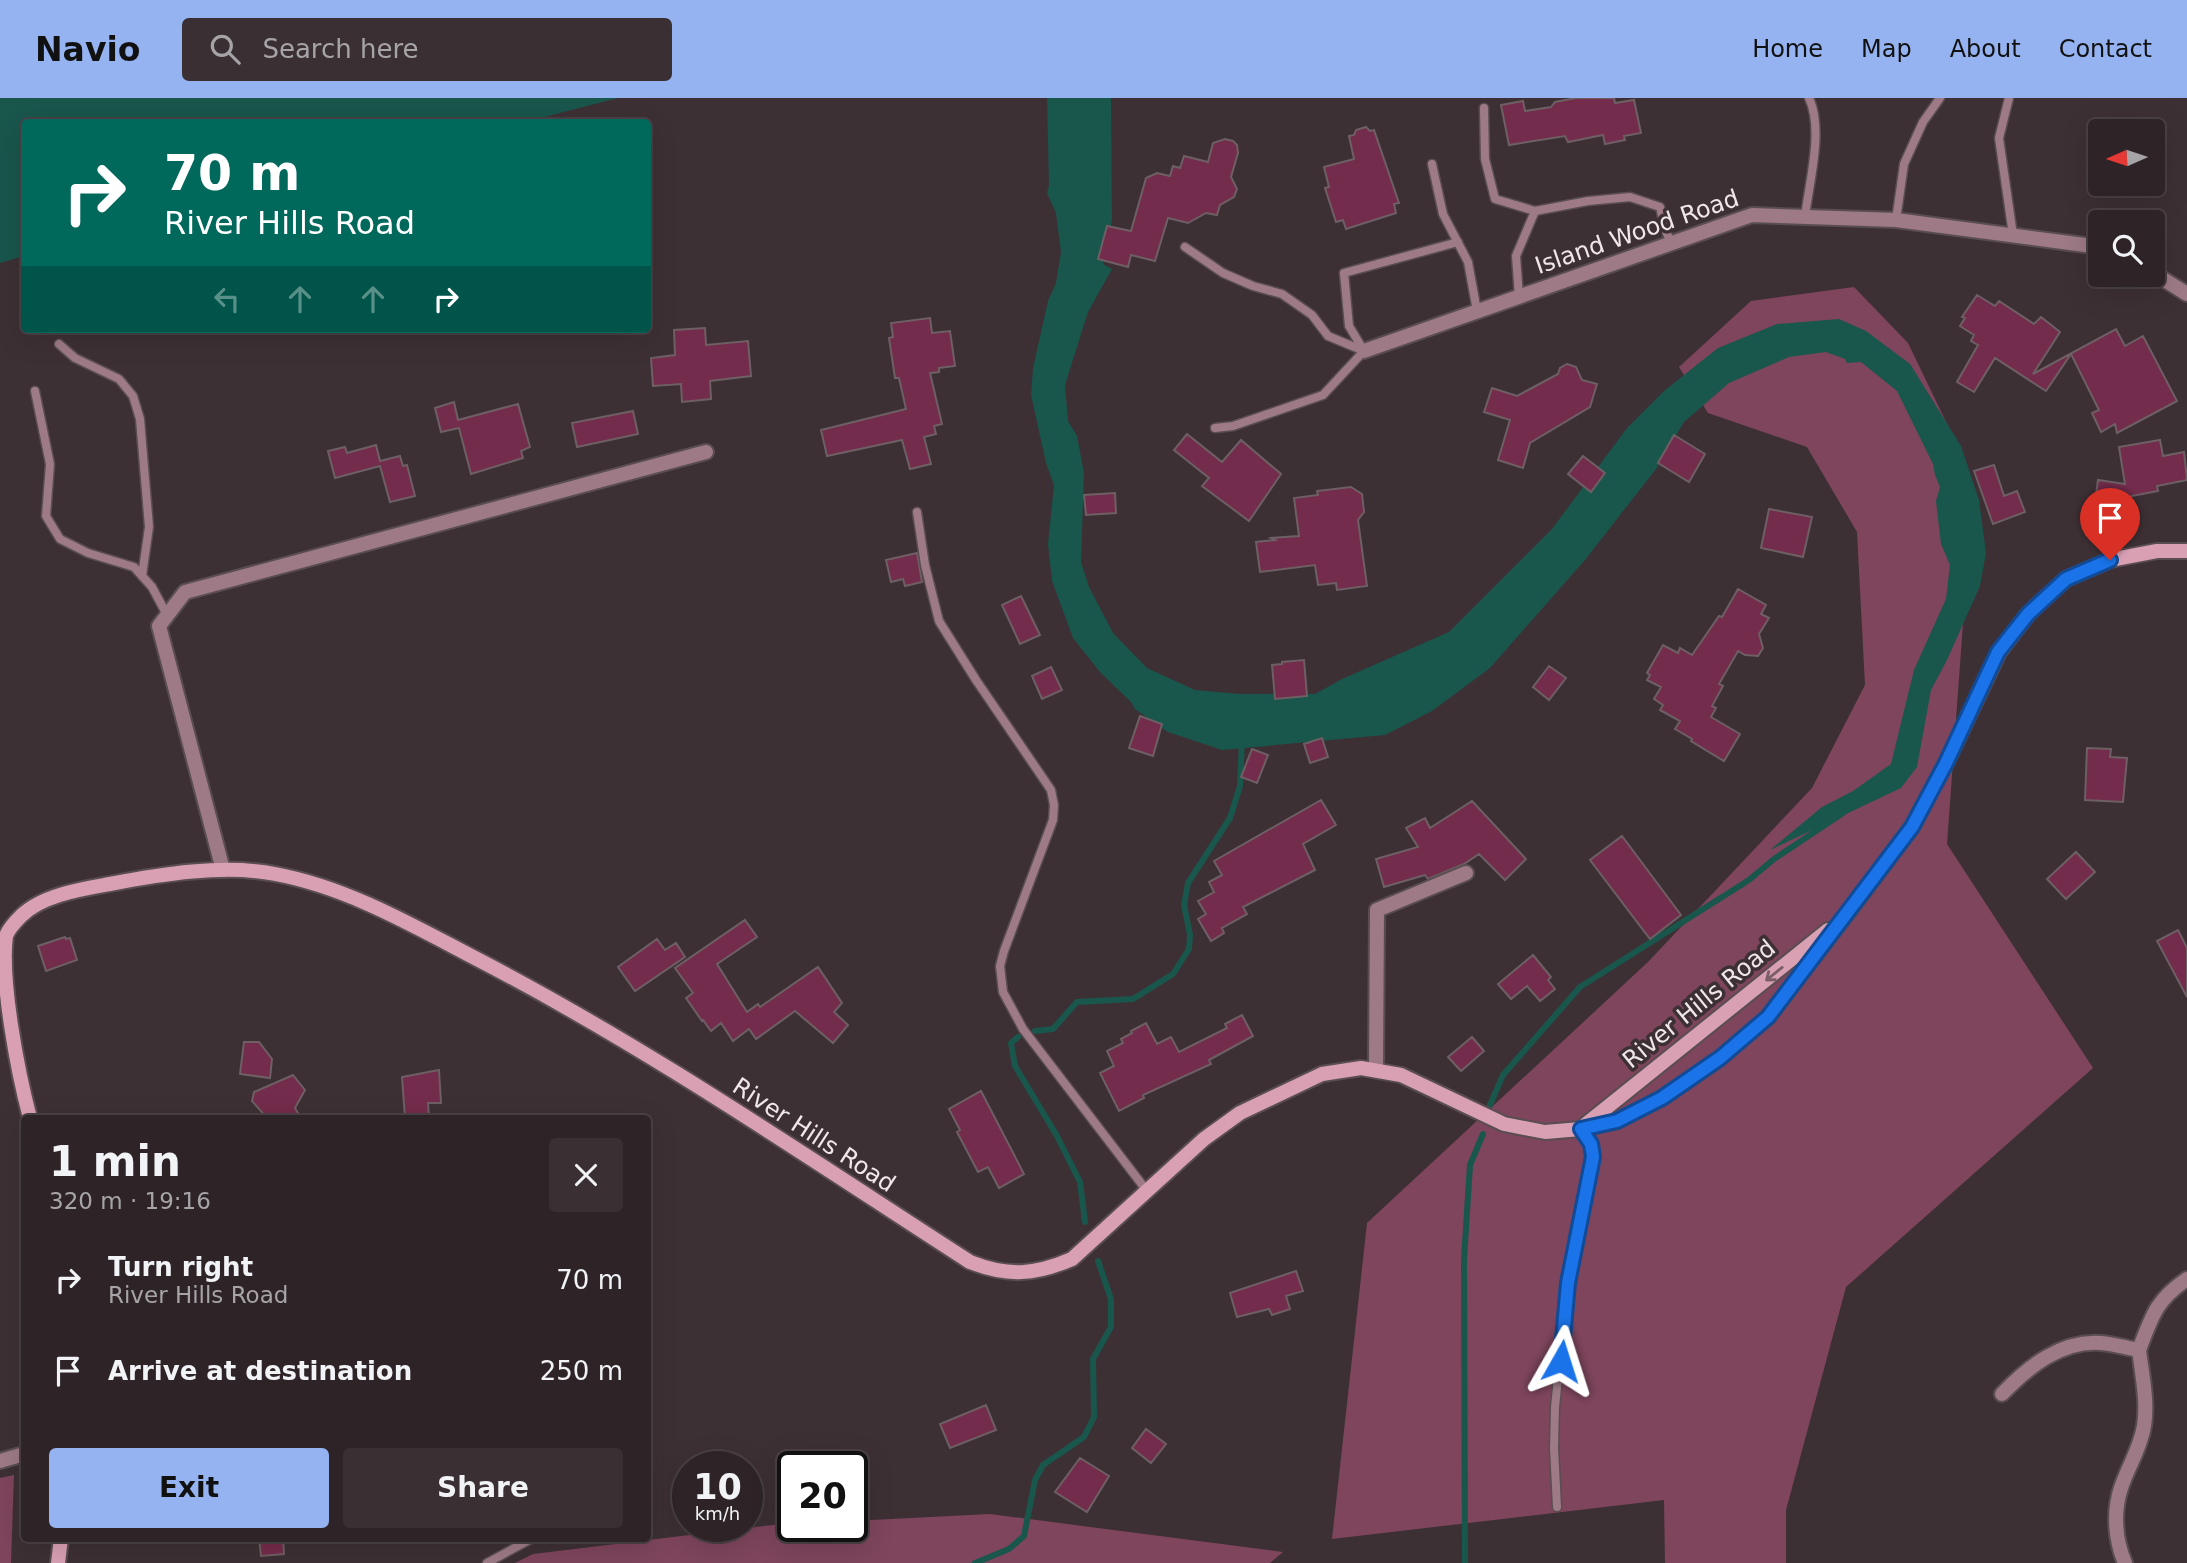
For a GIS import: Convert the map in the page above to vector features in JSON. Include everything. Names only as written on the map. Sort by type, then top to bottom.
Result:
[{"type":"street","name":"Island Wood Road","points":[[1364,351],[1752,215],[1896,220],[2088,245]]},
{"type":"street","points":[[2165,281],[2187,295]]},
{"type":"street","points":[[223,870],[159,626],[185,592],[706,452]]},
{"type":"street","name":"River Hills Road","points":[[3,936],[22,914],[45,901],[83,889],[140,878],[223,870],[272,873],[305,881],[393,916],[588,1018],[970,1262],[990,1270],[1020,1273],[1048,1270],[1072,1259],[1204,1139],[1240,1113],[1322,1074],[1362,1068],[1401,1075],[1504,1124],[1545,1132],[1581,1129],[1617,1121],[1662,1098],[1720,1058],[1768,1017],[1846,915],[1912,827],[1946,763],[1998,652],[2028,614],[2066,579],[2110,560],[2157,551],[2187,551]]},
{"type":"street","points":[[1376,1070],[1377,910],[1466,873]]},
{"type":"street","name":"River Hills Road","points":[[1581,1129],[1846,915]]},
{"type":"street","points":[[3,936],[3,1001],[29,1115]]},
{"type":"street","points":[[2125,1563],[2117,1536],[2117,1516],[2121,1489],[2138,1451],[2145,1423],[2139,1350],[2153,1311],[2171,1290],[2187,1279]]},
{"type":"street","points":[[2002,1394],[2020,1376],[2057,1350],[2080,1344],[2101,1343],[2139,1350]]},
{"type":"street","points":[[0,1461],[21,1455]]},
{"type":"street","points":[[58,1563],[61,1542]]},
{"type":"lane","points":[[1805,216],[1815,150],[1815,128],[1809,98]]},
{"type":"lane","points":[[1896,220],[1904,164],[1923,122],[1940,98]]},
{"type":"lane","points":[[2009,98],[1999,138],[2013,235]]},
{"type":"lane","points":[[1484,108],[1485,159],[1495,200],[1535,211],[1588,201],[1630,197],[1660,207],[1671,243]]},
{"type":"lane","points":[[1432,164],[1443,215],[1468,262],[1477,312]]},
{"type":"lane","points":[[1519,297],[1516,256],[1535,211]]},
{"type":"lane","points":[[1364,351],[1349,326],[1344,273],[1458,242]]},
{"type":"lane","points":[[1185,247],[1223,273],[1253,286],[1282,294],[1312,315],[1328,336],[1364,351]]},
{"type":"lane","points":[[59,344],[75,358],[119,379],[133,396],[140,419],[149,527],[142,576]]},
{"type":"lane","points":[[1216,428],[1233,426],[1323,395],[1364,351]]},
{"type":"lane","points":[[35,391],[50,464],[46,516],[60,539],[134,568],[152,587],[167,615]]},
{"type":"lane","points":[[917,512],[925,565],[939,621],[1051,789],[1054,805],[1055,814],[1047,838],[1004,951],[1000,966],[1003,992],[1023,1029],[1147,1191]]},
{"type":"lane","points":[[1557,1507],[1555,1407],[1568,1283],[1593,1157],[1591,1144],[1581,1129]]},
{"type":"lane","points":[[487,1563],[526,1542]]},
{"type":"shaded area","points":[[0,98],[618,98],[537,119],[21,119],[21,257],[0,263]]},
{"type":"shaded area","points":[[1047,98],[1111,98],[1112,220],[1103,264],[1112,269],[1088,312],[1065,385],[1068,421],[1077,436],[1084,473],[1081,562],[1089,587],[1113,633],[1147,668],[1195,690],[1240,694],[1315,694],[1342,679],[1449,632],[1552,529],[1627,428],[1664,391],[1718,348],[1777,324],[1839,319],[1866,331],[1910,364],[1961,446],[1979,500],[1986,553],[1980,586],[1931,690],[1917,767],[1901,788],[1770,850],[1822,807],[1853,791],[1891,764],[1914,670],[1946,599],[1950,565],[1941,544],[1936,501],[1940,487],[1933,464],[1897,391],[1861,362],[1847,363],[1845,359],[1826,352],[1789,357],[1729,383],[1684,422],[1656,469],[1585,560],[1490,668],[1432,711],[1385,735],[1222,750],[1168,732],[1135,709],[1073,638],[1052,581],[1048,544],[1054,485],[1046,463],[1031,395],[1033,368],[1048,301],[1056,283],[1061,252],[1056,213],[1047,193]]},
{"type":"shaded area","points":[[1854,287],[1908,343],[1949,428],[1967,568],[1947,844],[2093,1068],[1846,1287],[1786,1510],[1786,1563],[1665,1563],[1664,1500],[1332,1539],[1367,1223],[1648,962],[1812,788],[1865,685],[1857,532],[1807,447],[1708,413],[1679,367],[1751,301]]},
{"type":"shaded area","points":[[14,1475],[11,1563],[0,1563],[0,1478]]},
{"type":"shaded area","points":[[990,1514],[1283,1552],[1270,1563],[515,1563],[533,1554],[651,1542],[651,1540],[672,1537],[672,1542],[763,1542],[763,1526],[777,1525],[777,1542],[868,1542],[868,1520]]},
{"type":"building","points":[[1576,98],[1614,98],[1615,103],[1634,100],[1641,133],[1605,144],[1603,135],[1568,142],[1565,136],[1509,145],[1501,105],[1523,101],[1525,111],[1551,107],[1555,102]]},
{"type":"building","points":[[1366,127],[1370,131],[1374,130],[1399,203],[1394,204],[1396,213],[1346,229],[1343,220],[1336,222],[1325,188],[1329,187],[1324,167],[1354,159],[1349,136]]},
{"type":"building","points":[[1225,139],[1237,145],[1238,153],[1231,177],[1237,189],[1234,197],[1220,205],[1217,215],[1206,213],[1188,223],[1168,218],[1155,261],[1131,255],[1128,267],[1098,259],[1107,226],[1131,231],[1146,178],[1157,173],[1170,176],[1173,166],[1180,168],[1184,156],[1208,162],[1213,143]]},
{"type":"building","points":[[1977,295],[1995,306],[1999,301],[2034,324],[2041,317],[2060,332],[2033,374],[2116,329],[2125,346],[2143,336],[2177,401],[2117,433],[2115,424],[2101,432],[2092,413],[2099,410],[2071,354],[2046,391],[1995,358],[1974,392],[1957,382],[1978,345],[1971,341],[1974,335],[1960,326],[1965,318],[1962,317]]},
{"type":"building","points":[[930,318],[932,333],[950,331],[955,366],[939,368],[939,372],[930,373],[942,424],[934,426],[936,434],[924,437],[931,464],[910,469],[902,440],[827,456],[821,430],[906,409],[899,378],[895,378],[889,338],[893,337],[891,323]]},
{"type":"building","points":[[705,328],[706,345],[748,341],[751,376],[710,381],[711,399],[682,402],[681,384],[653,386],[651,358],[675,355],[674,330]]},
{"type":"building","points":[[1567,364],[1576,367],[1582,380],[1597,384],[1590,407],[1530,443],[1523,468],[1498,460],[1510,420],[1484,412],[1492,388],[1517,396],[1558,374],[1560,368]]},
{"type":"building","points":[[454,402],[458,420],[518,404],[530,447],[521,451],[523,458],[471,474],[459,428],[441,432],[435,408]]},
{"type":"building","points":[[633,411],[638,434],[577,447],[572,423]]},
{"type":"building","points":[[1187,434],[1222,462],[1241,440],[1281,474],[1249,521],[1202,486],[1209,478],[1174,450]]},
{"type":"building","points":[[1674,435],[1705,454],[1689,482],[1658,463]]},
{"type":"building","points":[[2160,440],[2163,456],[2184,452],[2187,480],[2157,486],[2158,491],[2121,498],[2120,506],[2095,502],[2098,480],[2125,484],[2119,447]]},
{"type":"building","points":[[376,445],[380,461],[400,456],[403,466],[407,465],[415,496],[390,502],[380,466],[335,478],[328,451],[345,447],[347,453]]},
{"type":"building","points":[[1583,456],[1605,473],[1591,492],[1568,474]]},
{"type":"building","points":[[1994,465],[2004,496],[2017,491],[2025,512],[1993,524],[1974,471]]},
{"type":"building","points":[[1351,487],[1362,494],[1364,512],[1358,520],[1367,586],[1337,590],[1336,583],[1318,585],[1315,565],[1260,572],[1256,542],[1299,536],[1294,498],[1318,495],[1317,491]]},
{"type":"building","points":[[1115,493],[1116,513],[1086,515],[1084,495]]},
{"type":"building","points":[[1769,509],[1812,517],[1803,557],[1761,548]]},
{"type":"building","points":[[917,553],[922,582],[905,586],[903,579],[891,582],[886,560]]},
{"type":"building","points":[[1738,589],[1766,605],[1761,614],[1769,618],[1759,634],[1763,648],[1758,656],[1745,655],[1738,651],[1719,684],[1723,686],[1712,706],[1716,708],[1711,717],[1740,734],[1724,761],[1675,729],[1680,721],[1660,710],[1663,705],[1654,699],[1661,687],[1647,680],[1650,675],[1647,673],[1663,645],[1678,653],[1680,648],[1692,655],[1719,616],[1722,617]]},
{"type":"building","points":[[1021,596],[1040,635],[1020,644],[1002,605]]},
{"type":"building","points":[[1304,660],[1307,696],[1275,699],[1272,665]]},
{"type":"building","points":[[1549,666],[1566,678],[1549,700],[1533,687]]},
{"type":"building","points":[[1051,667],[1062,690],[1042,699],[1032,676]]},
{"type":"building","points":[[1140,716],[1162,724],[1153,756],[1129,748]]},
{"type":"building","points":[[1322,738],[1328,757],[1310,763],[1304,744]]},
{"type":"building","points":[[2087,748],[2111,749],[2110,757],[2127,758],[2123,802],[2085,800]]},
{"type":"building","points":[[1252,749],[1268,755],[1257,783],[1241,777]]},
{"type":"building","points":[[1321,800],[1336,825],[1303,844],[1315,870],[1243,907],[1247,914],[1222,928],[1224,933],[1211,941],[1198,919],[1206,914],[1198,901],[1214,892],[1209,882],[1222,875],[1214,861]]},
{"type":"building","points":[[1472,801],[1526,859],[1505,880],[1479,854],[1464,864],[1428,879],[1425,875],[1384,887],[1376,859],[1418,847],[1406,828],[1425,818],[1430,828]]},
{"type":"building","points":[[1622,836],[1681,915],[1650,939],[1590,860]]},
{"type":"building","points":[[2076,852],[2095,872],[2066,899],[2047,879]]},
{"type":"building","points":[[745,920],[757,937],[717,964],[747,1012],[758,1004],[760,1007],[818,967],[842,1003],[834,1012],[848,1025],[833,1043],[795,1011],[756,1039],[749,1029],[733,1041],[721,1023],[711,1031],[702,1021],[686,998],[693,993],[675,968]]},
{"type":"building","points":[[2178,930],[2187,948],[2187,997],[2157,941]]},
{"type":"building","points":[[65,937],[70,938],[77,960],[46,971],[38,946]]},
{"type":"building","points":[[657,939],[665,950],[676,943],[685,957],[635,991],[618,967]]},
{"type":"building","points":[[1533,955],[1551,977],[1548,980],[1555,989],[1540,1001],[1527,986],[1511,999],[1498,984]]},
{"type":"building","points":[[1242,1015],[1253,1036],[1209,1060],[1211,1064],[1143,1095],[1144,1098],[1119,1111],[1100,1073],[1114,1066],[1107,1051],[1123,1043],[1121,1039],[1132,1033],[1131,1031],[1146,1023],[1157,1044],[1171,1037],[1179,1052],[1227,1028],[1225,1024]]},
{"type":"building","points":[[1472,1037],[1484,1051],[1461,1071],[1448,1057]]},
{"type":"building","points":[[244,1042],[259,1042],[272,1059],[270,1078],[240,1074]]},
{"type":"building","points":[[439,1070],[441,1103],[428,1103],[429,1115],[405,1115],[402,1077]]},
{"type":"building","points":[[293,1075],[305,1090],[295,1108],[299,1115],[264,1115],[252,1101],[254,1092]]},
{"type":"building","points":[[981,1091],[1024,1174],[999,1188],[988,1167],[978,1172],[957,1132],[960,1130],[949,1109]]},
{"type":"building","points":[[1296,1271],[1303,1291],[1286,1296],[1290,1309],[1272,1315],[1269,1309],[1237,1317],[1230,1293]]},
{"type":"building","points":[[986,1405],[996,1430],[950,1448],[940,1424]]},
{"type":"building","points":[[1146,1429],[1166,1444],[1151,1463],[1132,1448]]},
{"type":"building","points":[[1080,1458],[1109,1476],[1087,1512],[1055,1492]]},
{"type":"building","points":[[259,1542],[283,1542],[284,1554],[261,1556]]},
{"type":"waterway","points":[[1035,1031],[1053,1029],[1077,1002],[1133,999],[1173,974],[1189,949],[1190,935],[1184,905],[1188,883],[1230,818],[1240,786],[1242,740]]},
{"type":"waterway","points":[[1490,1105],[1503,1075],[1580,987],[1749,880],[1774,859],[1843,813]]},
{"type":"waterway","points":[[1018,1037],[1011,1043],[1015,1066],[1057,1136],[1080,1182],[1085,1222]]},
{"type":"waterway","points":[[1465,1563],[1464,1259],[1470,1165],[1483,1134]]},
{"type":"waterway","points":[[975,1563],[1009,1549],[1024,1536],[1035,1480],[1043,1465],[1084,1437],[1094,1417],[1093,1359],[1111,1327],[1111,1299],[1098,1261]]},
{"type":"route","points":[[1561,1361],[1568,1283],[1593,1157],[1591,1144],[1581,1129],[1617,1121],[1662,1098],[1720,1058],[1768,1017],[1912,827],[1946,763],[1998,652],[2028,614],[2066,579],[2110,560]]}]
